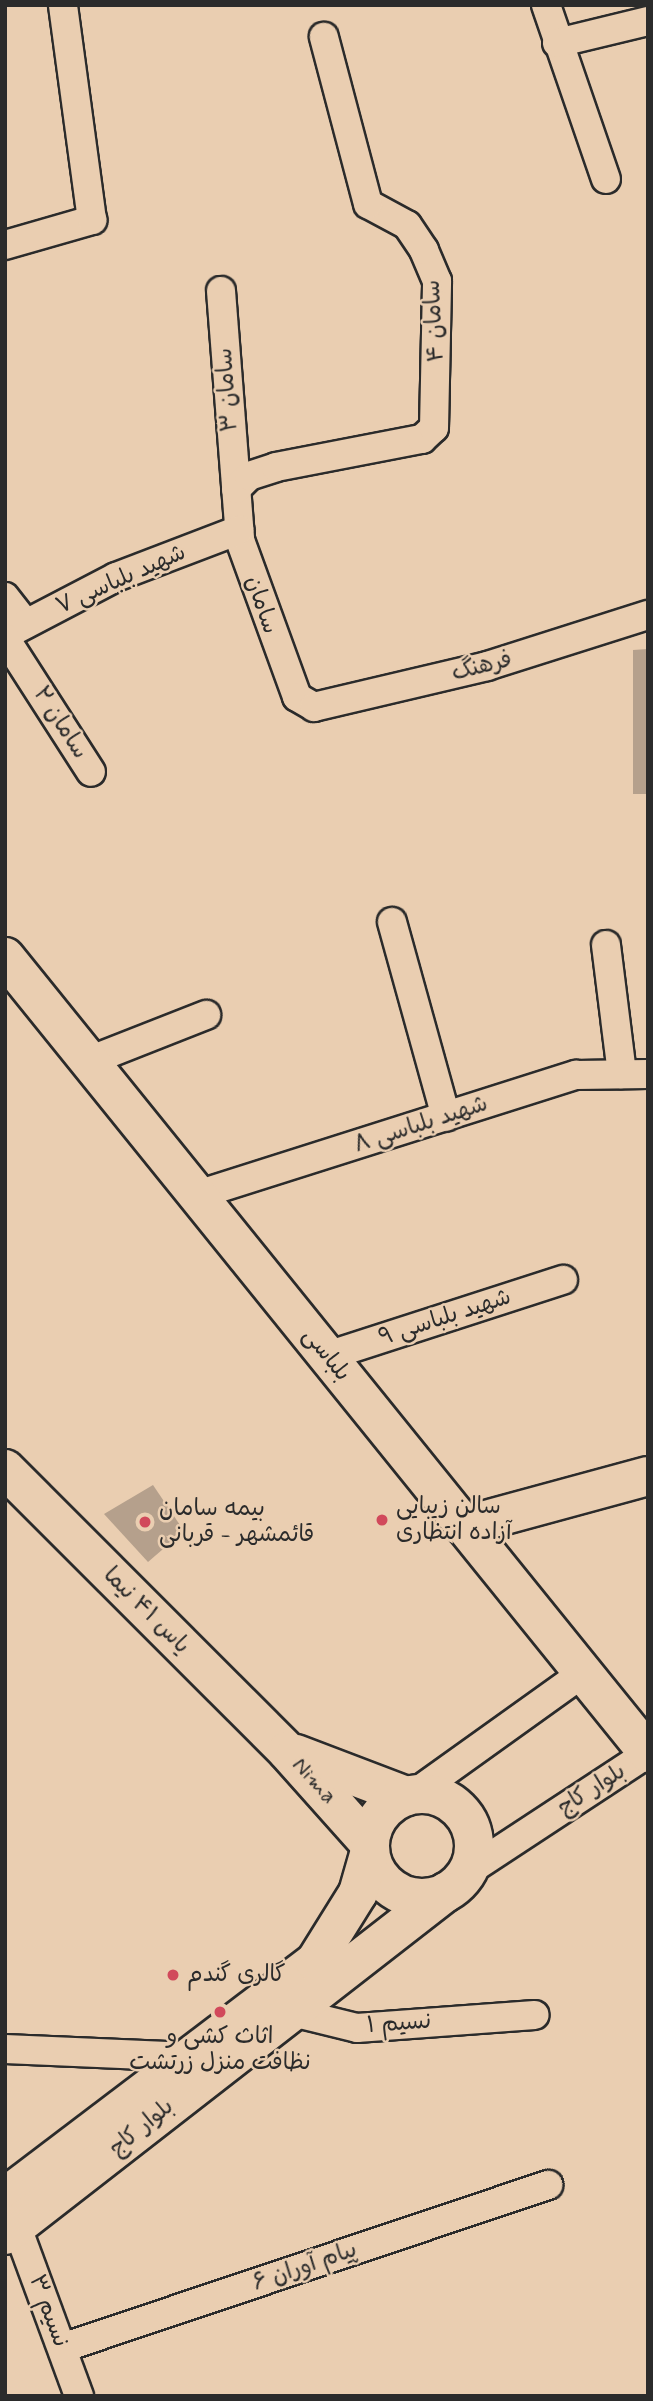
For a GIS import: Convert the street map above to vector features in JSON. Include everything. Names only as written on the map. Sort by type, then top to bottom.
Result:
[{"type":"street","points":[[5,246],[92,220],[63,5]]},
{"type":"street","points":[[546,5],[606,179]]},
{"type":"street","points":[[557,43],[648,21]]},
{"type":"street","name":"سامان ۴","points":[[236,489],[248,476],[276,467],[422,439],[434,428],[437,281],[424,250],[407,225],[368,204],[324,37]]},
{"type":"street","name":"سامان ۳","points":[[221,291],[236,489]]},
{"type":"street","name":"سامان","points":[[236,489],[239,530],[270,633],[297,697],[314,707]]},
{"type":"street","name":"شهید بلباسی ۷","points":[[12,632],[116,578],[239,530]]},
{"type":"street","name":"سامان ۲","points":[[5,597],[12,632],[91,772]]},
{"type":"street","name":"فرهنگ","points":[[314,707],[501,663],[648,615]]},
{"type":"street","points":[[392,922],[446,1117]]},
{"type":"street","points":[[606,945],[635,1074]]},
{"type":"street","name":"بلباسی","points":[[5,957],[648,1753]]},
{"type":"street","points":[[89,1061],[206,1015]]},
{"type":"street","name":"شهید بلباسی ۸","points":[[197,1195],[576,1075],[635,1074]]},
{"type":"street","name":"شهید بلباسی ۹","points":[[327,1356],[563,1280]]},
{"type":"street","name":"یاس ۴۱ نیما","points":[[5,1469],[287,1751]]},
{"type":"street","points":[[464,1526],[648,1476]]},
{"type":"street","points":[[410,1795],[431,1794],[460,1809],[474,1840],[456,1882],[419,1897],[393,1890],[379,1878],[369,1847],[383,1811],[410,1795],[583,1673]]},
{"type":"street","name":"Nima","points":[[287,1751],[410,1795]]},
{"type":"street","name":"Nima","points":[[287,1751],[369,1847]]},
{"type":"street","name":"بلوار کاج","points":[[8,2210],[195,2066],[281,2004],[648,1753]]},
{"type":"street","name":"بلوار کاج","points":[[281,2004],[315,1962],[358,1893],[369,1847]]},
{"type":"street","name":"نسیم ۱","points":[[281,2004],[358,2028],[535,2015]]},
{"type":"street","points":[[5,2049],[195,2066]]},
{"type":"street","name":"پیام آوران ۶","points":[[62,2348],[548,2185]]},
{"type":"street","name":"نسیم ۳","points":[[8,2210],[79,2396]]},
{"type":"building","points":[[648,649],[648,794],[633,794],[633,650]]},
{"type":"building","name":"بیمه سامان قائمشهر - قربانی","points":[[153,1485],[184,1531],[148,1562],[104,1514]]},
{"type":"place","name":"سالن زیبایی آزاده انتظاری","points":[[382,1520]]},
{"type":"place","name":"بیمه سامان قائمشهر - قربانی","points":[[145,1522]]},
{"type":"place","name":"گالری گندم","points":[[173,1975]]},
{"type":"place","name":"اثاث کشی و نظافت منزل زرتشت","points":[[220,2012]]}]
